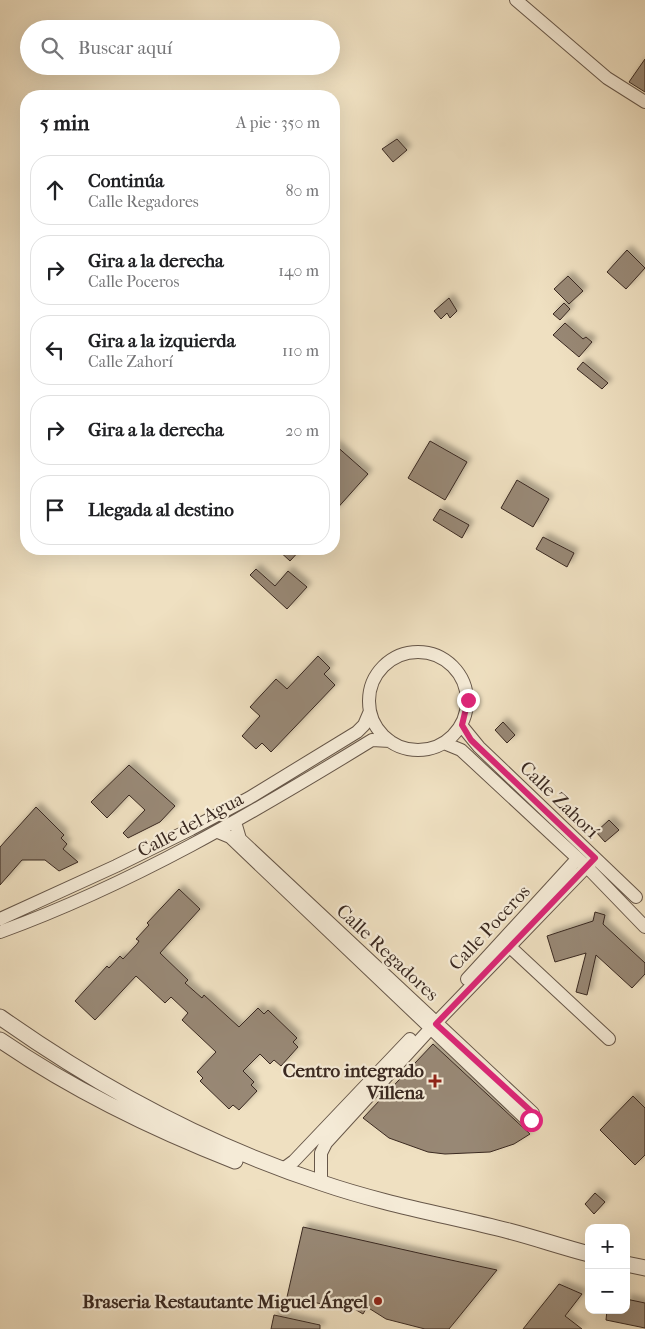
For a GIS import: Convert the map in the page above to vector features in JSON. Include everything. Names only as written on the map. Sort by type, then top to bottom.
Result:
[{"type":"street","points":[[516,0],[608,78],[645,102]]},
{"type":"street","points":[[422,651],[437,655],[450,663],[460,674],[466,688],[468,700],[462,725],[444,743],[431,748],[417,750],[403,748],[390,741],[374,723],[370,711],[369,696],[373,681],[381,668],[393,658],[407,652],[422,651]]},
{"type":"street","name":"Calle del Agua","points":[[0,919],[124,862],[249,798],[357,732],[364,726],[370,711]]},
{"type":"street","name":"Calle Zahorí","points":[[462,725],[479,747],[645,927]]},
{"type":"street","name":"Calle del Agua","points":[[0,932],[134,874],[218,832],[372,740],[390,741]]},
{"type":"street","name":"Calle Zahorí","points":[[444,743],[461,750],[586,861],[636,897]]},
{"type":"street","name":"Calle Regadores","points":[[218,832],[230,837],[431,1023],[533,1113],[533,1118],[527,1120],[431,1023],[240,839],[235,822]]},
{"type":"street","name":"Calle Poceros","points":[[283,1169],[294,1161],[509,946],[586,861]]},
{"type":"street","name":"Calle Poceros","points":[[321,1183],[321,1153],[326,1143],[431,1023],[586,861]]},
{"type":"street","points":[[509,946],[609,1039]]},
{"type":"street","points":[[0,1017],[71,1065],[140,1105],[220,1144],[321,1183],[400,1206],[510,1231],[585,1253]]},
{"type":"street","points":[[0,1040],[78,1087],[155,1127],[273,1175],[395,1214],[467,1232],[585,1253]]},
{"type":"street","points":[[630,1265],[645,1268]]},
{"type":"building","points":[[645,59],[645,92],[629,82]]},
{"type":"building","points":[[397,139],[407,150],[393,162],[382,149]]},
{"type":"building","points":[[627,250],[645,268],[626,289],[607,272]]},
{"type":"building","points":[[568,276],[583,291],[569,304],[554,289]]},
{"type":"building","points":[[449,298],[457,311],[450,318],[447,313],[441,319],[434,311]]},
{"type":"building","points":[[564,303],[570,309],[560,320],[553,314]]},
{"type":"building","points":[[565,323],[583,339],[586,337],[592,342],[579,357],[553,335]]},
{"type":"building","points":[[583,362],[608,383],[602,389],[577,369]]},
{"type":"building","points":[[430,441],[467,462],[445,500],[408,478]]},
{"type":"building","points":[[340,449],[368,474],[340,505]]},
{"type":"building","points":[[517,480],[549,499],[533,527],[501,508]]},
{"type":"building","points":[[440,509],[469,525],[462,538],[433,520]]},
{"type":"building","points":[[543,537],[574,553],[567,567],[536,549]]},
{"type":"building","points":[[284,555],[296,555],[290,561]]},
{"type":"building","points":[[256,569],[275,586],[288,571],[307,587],[287,609],[250,575]]},
{"type":"building","points":[[318,656],[330,668],[324,674],[335,685],[271,752],[262,743],[256,749],[242,736],[260,716],[250,707],[276,679],[287,689]]},
{"type":"building","points":[[503,722],[515,735],[507,743],[495,730]]},
{"type":"building","points":[[129,765],[175,806],[160,822],[128,838],[123,833],[145,810],[129,795],[107,818],[91,802]]},
{"type":"building","points":[[36,807],[64,835],[61,838],[67,844],[63,849],[78,862],[59,871],[45,860],[22,860],[0,885],[0,847]]},
{"type":"building","points":[[609,820],[619,830],[605,842],[596,832]]},
{"type":"building","points":[[179,889],[200,909],[160,953],[188,980],[185,983],[202,998],[204,995],[239,1027],[258,1008],[264,1014],[268,1010],[297,1038],[293,1042],[298,1047],[281,1066],[274,1060],[270,1064],[260,1054],[243,1071],[254,1082],[251,1085],[257,1091],[239,1110],[233,1105],[229,1109],[200,1081],[203,1078],[197,1072],[216,1052],[182,1020],[188,1013],[171,997],[165,1003],[136,976],[95,1020],[75,1001],[107,966],[109,968],[120,956],[123,959],[137,944],[139,941],[136,939],[149,925],[147,923]]},
{"type":"building","points":[[595,912],[605,915],[603,924],[645,963],[645,974],[632,988],[596,955],[587,995],[576,992],[586,953],[555,962],[547,936],[593,921]]},
{"type":"building","name":"Centro integrado Villena","points":[[433,1044],[530,1134],[514,1144],[490,1152],[445,1154],[428,1152],[389,1138],[363,1118]]},
{"type":"building","points":[[633,1096],[645,1108],[645,1155],[635,1165],[600,1130]]},
{"type":"building","points":[[595,1193],[605,1202],[594,1214],[585,1204]]},
{"type":"building","points":[[303,1227],[497,1270],[449,1329],[425,1329],[386,1319],[367,1307],[363,1314],[341,1301],[337,1307],[287,1297]]},
{"type":"building","points":[[559,1284],[582,1294],[565,1316],[582,1329],[523,1329]]},
{"type":"building","points":[[630,1300],[645,1303],[645,1328],[606,1320],[607,1314],[630,1314]]},
{"type":"building","points":[[274,1315],[320,1325],[320,1329],[271,1329]]},
{"type":"place","name":"Centro integrado Villena","points":[[435,1081]]},
{"type":"place","name":"Braseria Restautante Miguel Ángel","points":[[378,1301]]},
{"type":"route","points":[[468,700],[462,725],[471,740],[595,858],[436,1024],[535,1115],[531,1120]]}]
